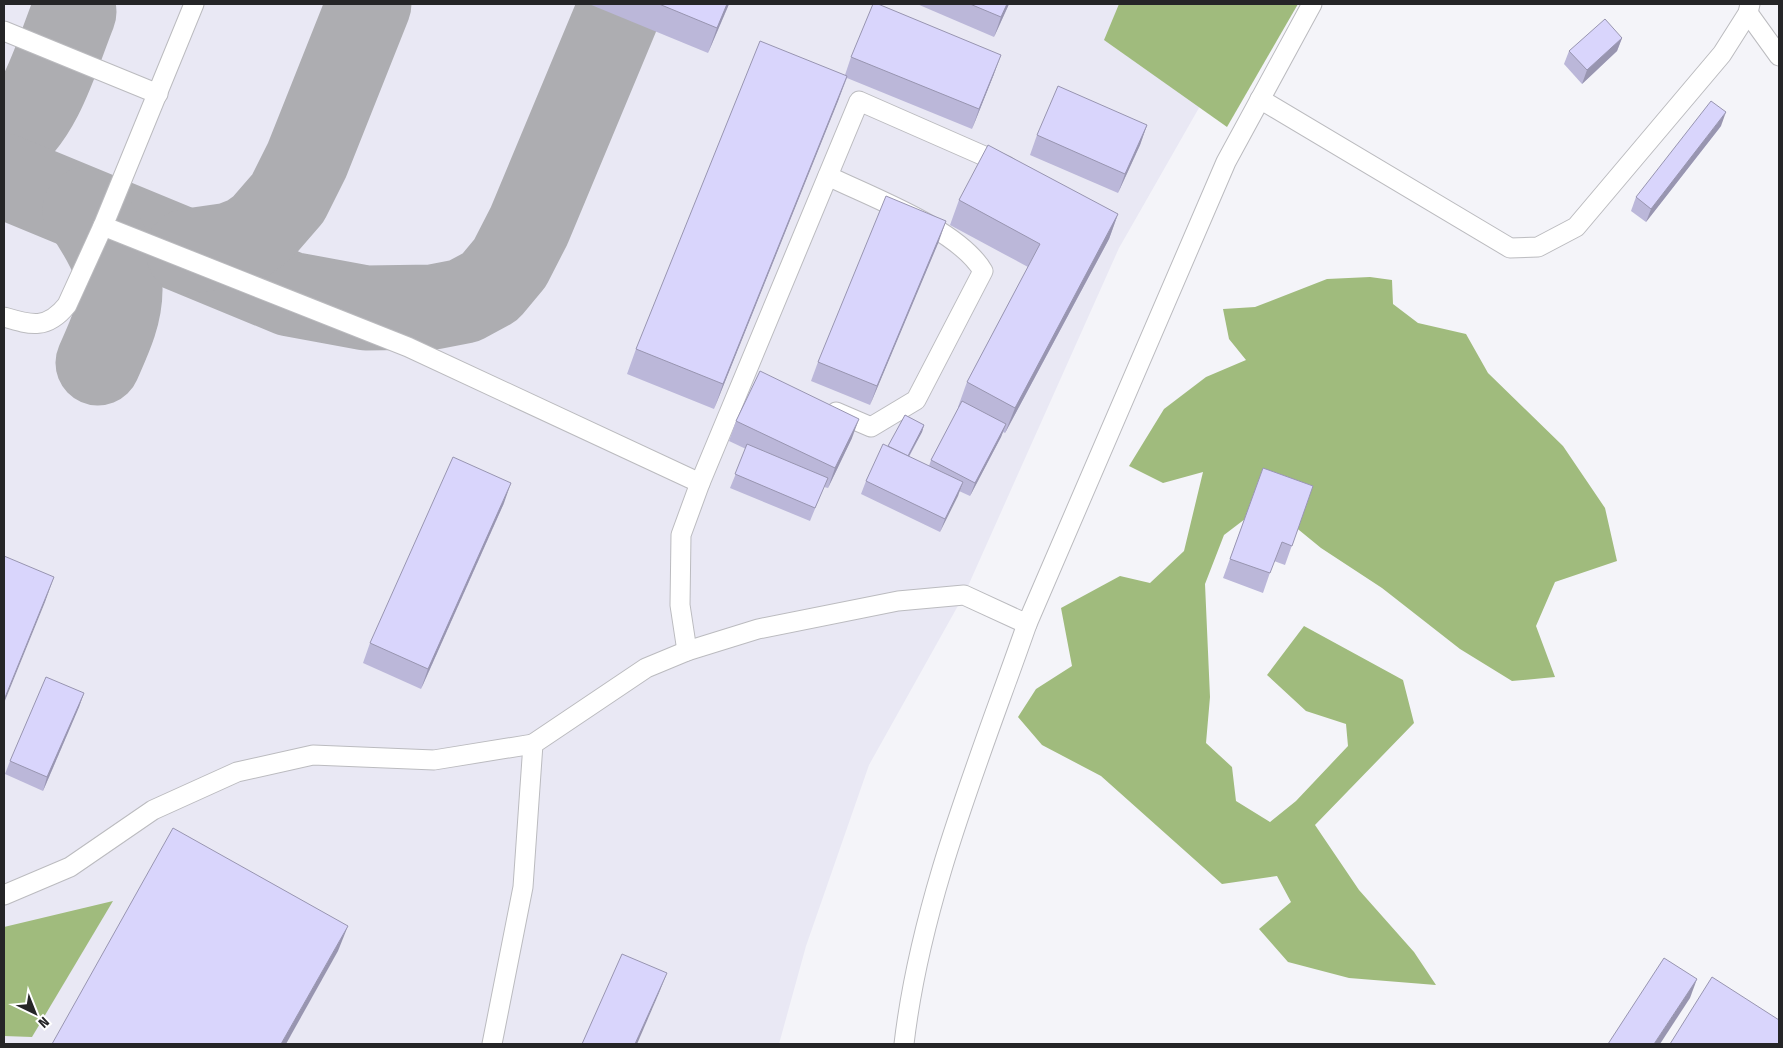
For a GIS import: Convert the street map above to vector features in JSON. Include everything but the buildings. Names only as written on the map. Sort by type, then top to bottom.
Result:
[{"type":"lane","points":[[4,317],[30,324],[45,323],[58,316],[67,305],[103,226],[194,4]]},
{"type":"lane","points":[[904,1044],[919,963],[942,864],[1027,624],[1226,162],[1312,4]]},
{"type":"lane","points":[[1260,99],[1510,248],[1538,247],[1576,227],[1722,54],[1749,8],[1779,56]]},
{"type":"lane","points":[[4,31],[158,94]]},
{"type":"lane","points":[[687,651],[680,605],[681,535],[700,483],[859,102],[1023,173]]},
{"type":"lane","points":[[817,404],[871,427],[916,400],[983,271],[975,258],[943,232],[828,176]]},
{"type":"lane","points":[[103,226],[408,347],[700,483]]},
{"type":"lane","points":[[745,374],[763,382]]},
{"type":"lane","points":[[4,895],[70,867],[153,810],[237,772],[313,755],[434,760],[533,744],[646,668],[687,651],[758,630],[888,603],[964,595],[1027,624]]},
{"type":"lane","points":[[492,1044],[523,887],[533,744]]},
{"type":"shaded area","points":[[4,4],[1183,4],[1224,64],[1119,248],[964,595],[869,765],[806,946],[779,1044],[4,1044]]},
{"type":"green space","points":[[1119,4],[1298,4],[1227,127],[1104,40]]},
{"type":"green space","points":[[1370,277],[1392,280],[1393,304],[1418,323],[1466,334],[1488,373],[1563,446],[1605,508],[1617,561],[1555,582],[1536,626],[1555,677],[1512,681],[1460,649],[1382,588],[1321,548],[1266,503],[1224,535],[1205,584],[1210,697],[1206,743],[1232,767],[1236,801],[1270,822],[1296,801],[1348,746],[1346,724],[1306,711],[1267,675],[1304,626],[1403,680],[1414,723],[1315,825],[1359,890],[1414,952],[1436,985],[1349,978],[1288,962],[1259,929],[1291,902],[1277,876],[1222,884],[1101,776],[1042,745],[1018,717],[1036,689],[1072,666],[1061,608],[1120,576],[1150,583],[1184,551],[1203,472],[1163,483],[1129,466],[1164,409],[1206,377],[1246,360],[1229,339],[1223,309],[1255,307],[1327,279]]},
{"type":"green space","points":[[113,901],[32,1037],[4,1036],[4,927]]},
{"type":"taxiway","points":[[188,251],[230,245],[248,238],[262,228],[288,198],[307,160],[369,4]]},
{"type":"taxiway","points":[[4,141],[17,130],[38,100],[55,64],[74,12]]},
{"type":"taxiway","points":[[4,176],[290,294],[366,308],[433,307],[464,301],[490,287],[510,263],[529,226],[617,15]]},
{"type":"taxiway","points":[[85,210],[97,227],[113,259],[120,290],[116,318],[98,363]]}]
